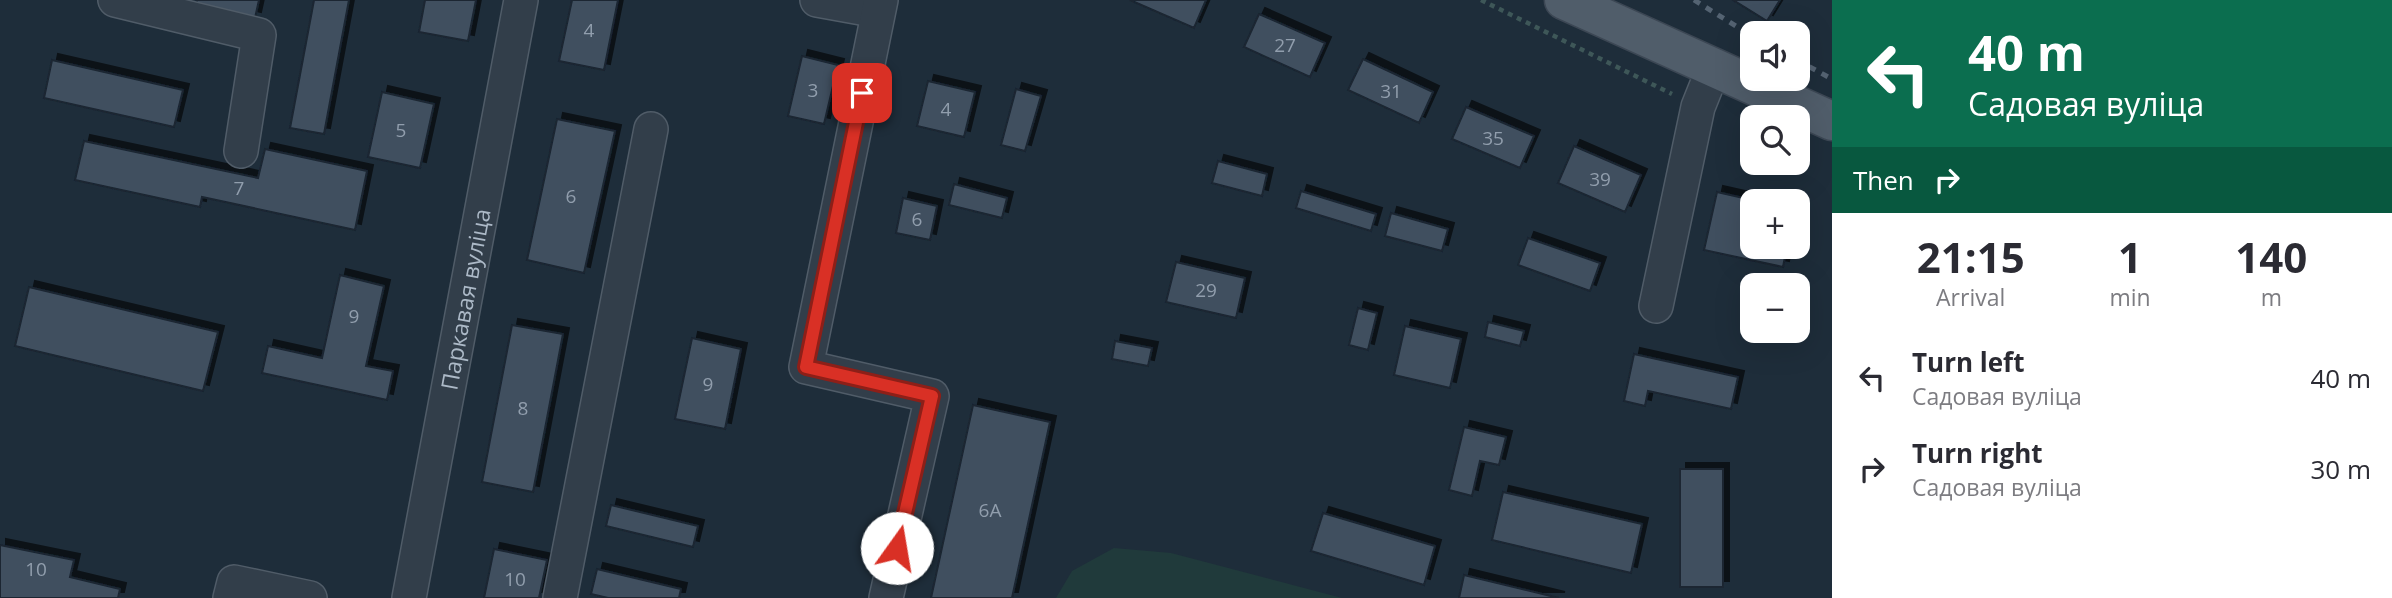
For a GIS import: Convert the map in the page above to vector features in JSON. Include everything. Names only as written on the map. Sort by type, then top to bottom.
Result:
[{"type":"main road","points":[[1564,0],[1832,121]]},
{"type":"street","points":[[116,0],[259,35],[241,151]]},
{"type":"street","name":"Паркавая вуліца","points":[[409,598],[521,0]]},
{"type":"street","points":[[817,0],[880,6],[806,367],[932,396],[886,598]]},
{"type":"street","points":[[1656,306],[1698,107],[1714,67]]},
{"type":"street","points":[[560,598],[651,130]]},
{"type":"street","points":[[230,598],[234,582],[310,598]]},
{"type":"path","points":[[1481,0],[1698,107]]},
{"type":"green space","points":[[1114,548],[1171,553],[1342,598],[1056,598],[1072,571]]},
{"type":"building","points":[[197,0],[259,0],[255,18],[196,5]]},
{"type":"building","points":[[314,0],[349,0],[324,134],[290,128]]},
{"type":"building","points":[[425,0],[476,0],[468,41],[419,32]]},
{"type":"building","points":[[572,0],[618,0],[604,70],[559,61]]},
{"type":"building","points":[[1130,0],[1206,0],[1194,28]]},
{"type":"building","points":[[1733,0],[1780,0],[1767,21]]},
{"type":"building","points":[[1259,14],[1325,43],[1310,77],[1244,47]]},
{"type":"building","points":[[802,56],[838,65],[824,124],[788,116]]},
{"type":"building","points":[[1363,59],[1433,92],[1419,123],[1348,90]]},
{"type":"building","points":[[52,60],[183,90],[174,127],[44,98]]},
{"type":"building","points":[[928,81],[975,92],[964,137],[917,126]]},
{"type":"building","points":[[1016,89],[1041,96],[1025,151],[1001,145]]},
{"type":"building","points":[[382,92],[434,104],[420,168],[368,157]]},
{"type":"building","points":[[1466,107],[1534,136],[1520,168],[1452,139]]},
{"type":"building","points":[[557,119],[615,131],[584,273],[527,260]]},
{"type":"building","points":[[84,141],[258,178],[265,149],[367,171],[355,230],[202,197],[200,207],[75,180]]},
{"type":"building","points":[[1574,146],[1641,175],[1625,212],[1558,183]]},
{"type":"building","points":[[1218,161],[1267,174],[1262,196],[1212,183]]},
{"type":"building","points":[[954,184],[1007,198],[1002,218],[949,205]]},
{"type":"building","points":[[1301,191],[1376,214],[1371,231],[1296,208]]},
{"type":"building","points":[[1717,192],[1740,197],[1740,258],[1704,250]]},
{"type":"building","points":[[903,198],[937,206],[930,240],[896,233]]},
{"type":"building","points":[[1391,213],[1448,229],[1442,251],[1385,236]]},
{"type":"building","points":[[1528,238],[1600,263],[1590,291],[1518,265]]},
{"type":"building","points":[[1746,259],[1785,259],[1783,267]]},
{"type":"building","points":[[1176,262],[1245,278],[1236,318],[1166,302]]},
{"type":"building","points":[[340,275],[384,286],[366,366],[393,371],[387,400],[262,373],[268,346],[322,358]]},
{"type":"building","points":[[29,287],[218,332],[203,391],[15,346]]},
{"type":"building","points":[[1358,308],[1377,313],[1368,350],[1349,345]]},
{"type":"building","points":[[1488,322],[1524,331],[1520,346],[1485,337]]},
{"type":"building","points":[[512,325],[563,334],[533,492],[482,482]]},
{"type":"building","points":[[1405,326],[1461,339],[1450,388],[1394,375]]},
{"type":"building","points":[[692,338],[741,349],[725,429],[675,419]]},
{"type":"building","points":[[1115,341],[1152,348],[1148,366],[1112,359]]},
{"type":"building","points":[[1634,354],[1738,377],[1731,409],[1648,391],[1645,406],[1624,401]]},
{"type":"building","points":[[973,405],[1050,422],[1012,598],[931,598]]},
{"type":"building","points":[[1464,427],[1506,437],[1499,465],[1480,461],[1472,496],[1449,490]]},
{"type":"building","points":[[1680,469],[1723,469],[1723,587],[1680,587]]},
{"type":"building","points":[[1503,492],[1642,524],[1631,573],[1492,540]]},
{"type":"building","points":[[611,505],[698,526],[693,547],[606,526]]},
{"type":"building","points":[[1323,513],[1435,546],[1424,585],[1311,551]]},
{"type":"building","points":[[0,545],[74,560],[70,577],[120,589],[118,598],[0,598]]},
{"type":"building","points":[[494,549],[547,560],[539,598],[484,598]]},
{"type":"building","points":[[597,569],[681,589],[679,598],[608,598],[591,594]]},
{"type":"building","points":[[1464,575],[1559,598],[1459,598]]},
{"type":"railway","points":[[1694,0],[1740,29]]},
{"type":"railway","points":[[1810,67],[1832,79]]},
{"type":"route","points":[[862,93],[806,367],[932,396],[897,548]]}]
